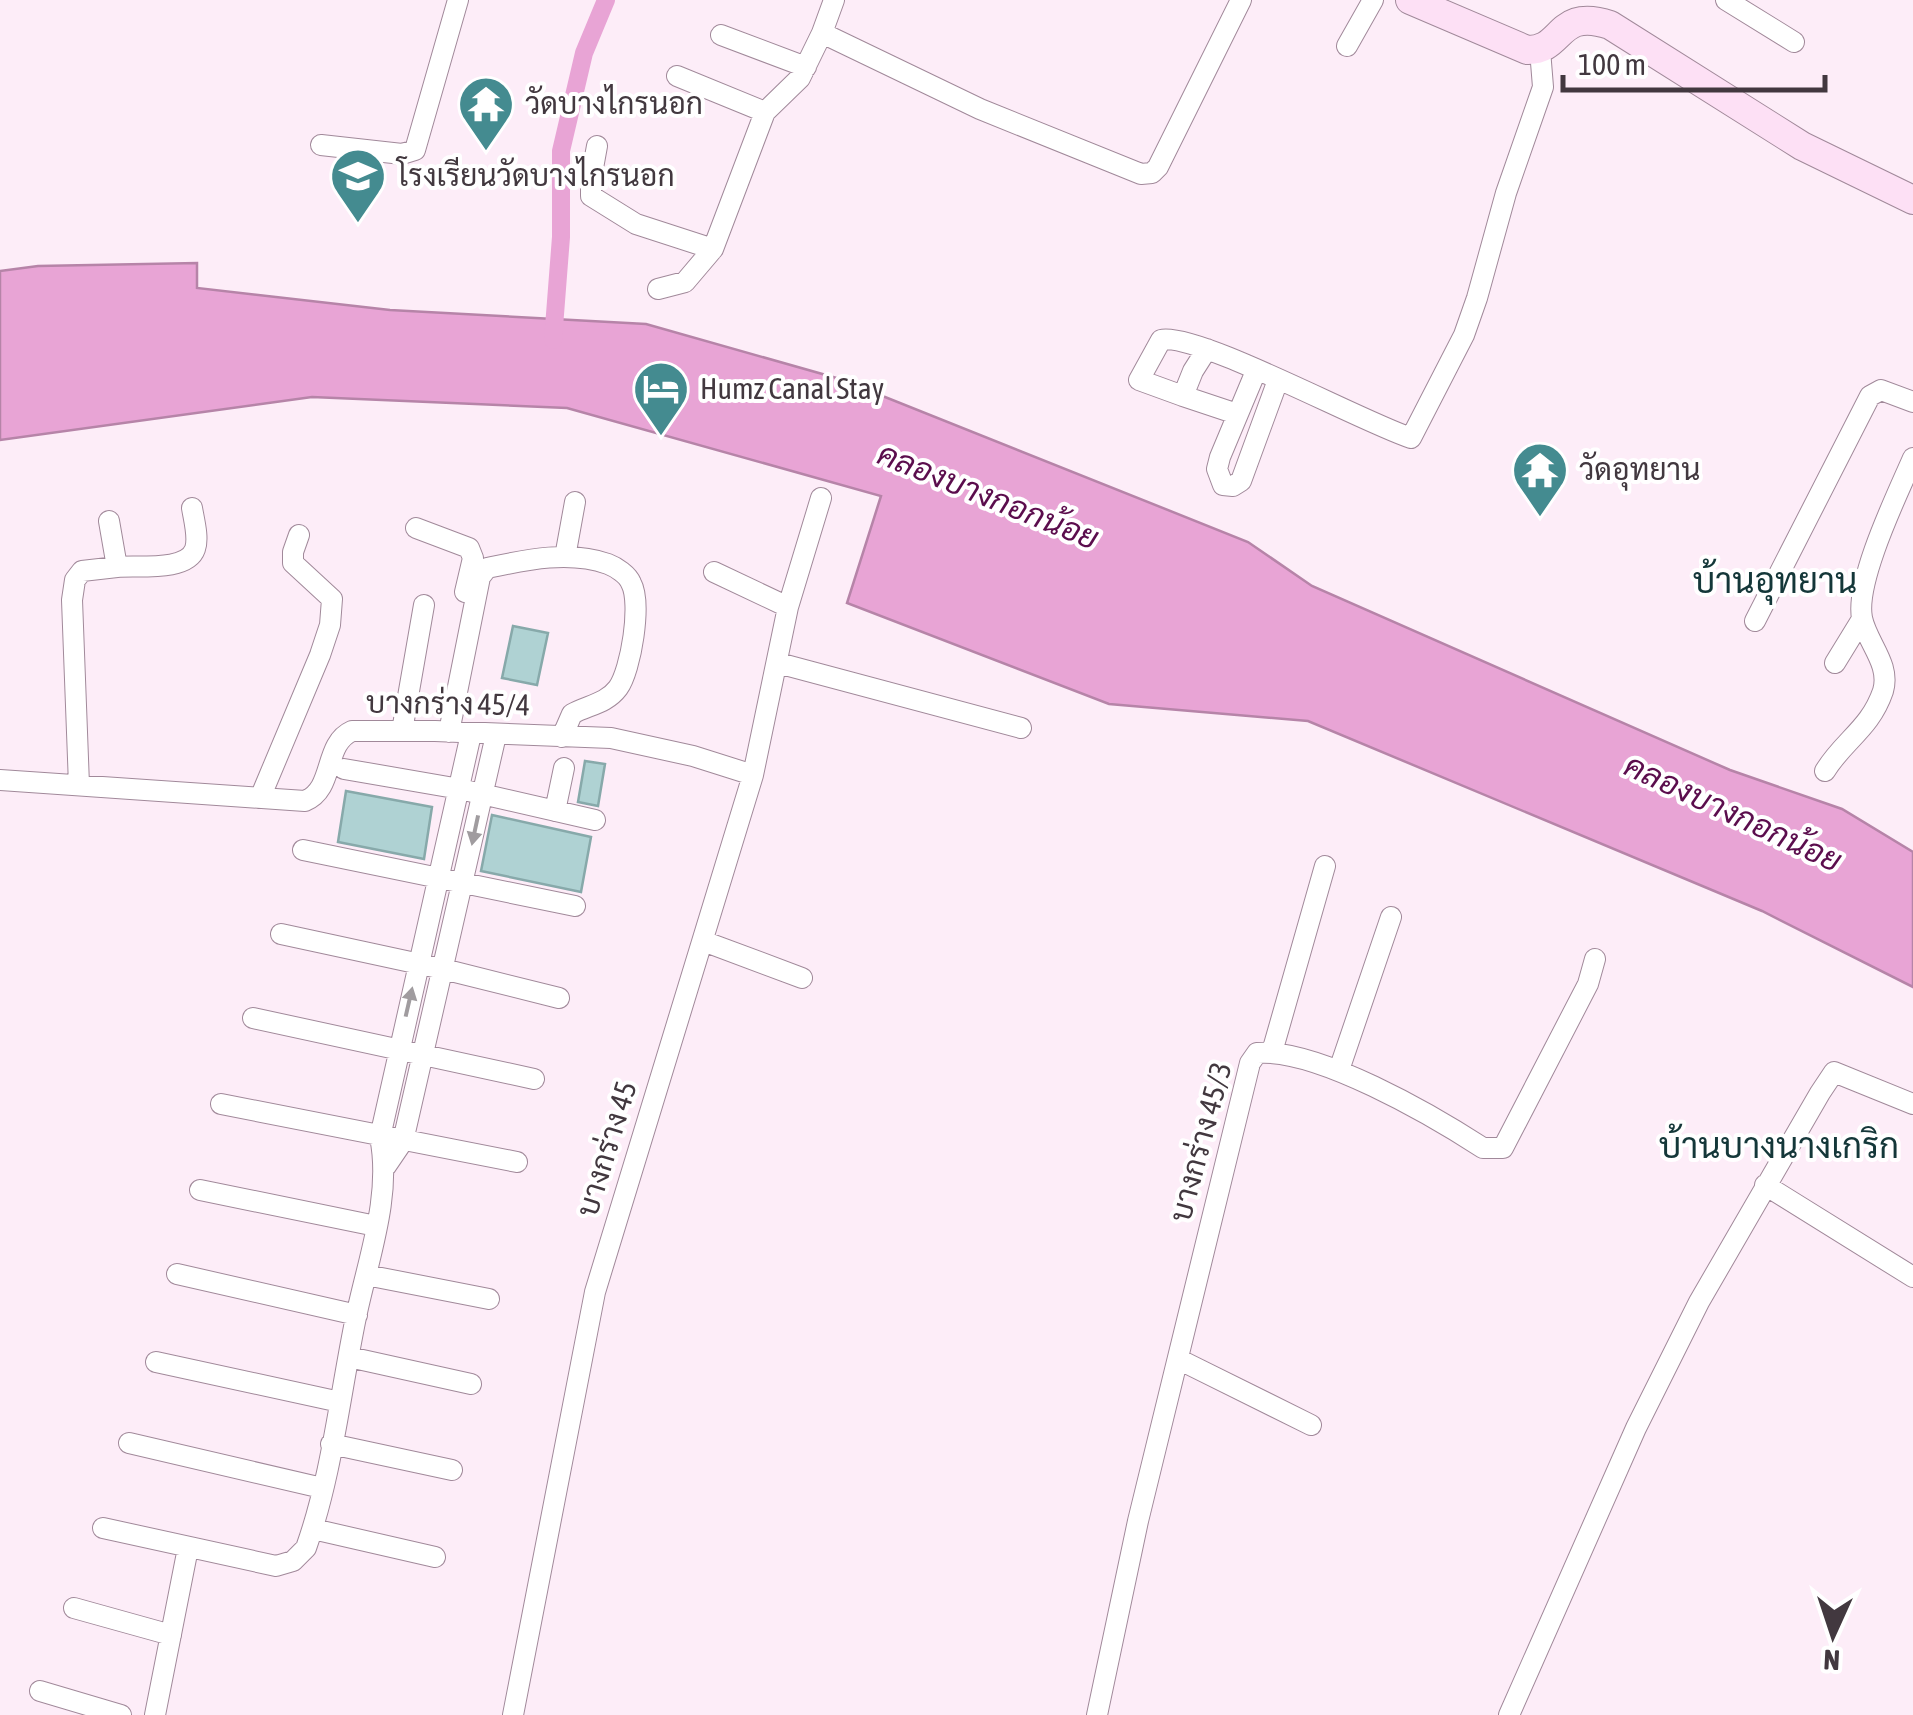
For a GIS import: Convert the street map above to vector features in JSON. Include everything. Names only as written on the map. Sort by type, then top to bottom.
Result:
[{"type":"street","points":[[321,145],[402,154],[415,150],[458,0]]},
{"type":"street","points":[[658,289],[684,282],[713,249],[765,112],[792,87],[806,67],[834,0]]},
{"type":"street","points":[[822,33],[994,115],[1141,174],[1152,173],[1158,167],[1241,0]]},
{"type":"street","points":[[1347,46],[1373,0]]},
{"type":"street","points":[[1410,0],[1518,48],[1540,50],[1566,26],[1580,20],[1593,19],[1610,25],[1802,146],[1913,200]]},
{"type":"street","points":[[1726,0],[1794,42]]},
{"type":"street","points":[[721,35],[806,67]]},
{"type":"street","points":[[1237,414],[1139,380],[1155,346],[1170,338],[1207,349],[1411,438],[1464,335],[1477,298],[1506,193],[1542,87],[1540,50]]},
{"type":"street","points":[[676,76],[765,112]]},
{"type":"street","points":[[597,146],[590,179],[592,196],[636,224],[713,249]]},
{"type":"street","points":[[1183,396],[1207,349]]},
{"type":"street","points":[[1256,371],[1217,469],[1223,485],[1233,486],[1241,481],[1278,380]]},
{"type":"street","points":[[1754,621],[1870,396],[1881,390],[1913,402]]},
{"type":"street","points":[[1835,663],[1862,619],[1866,580],[1913,458]]},
{"type":"street","name":"บางกร่าง 45","points":[[513,1715],[595,1292],[752,775],[788,607],[821,498]]},
{"type":"street","points":[[565,556],[575,502]]},
{"type":"street","points":[[79,786],[72,600],[75,580],[82,571],[184,561],[197,544],[192,508]]},
{"type":"street","points":[[108,521],[117,566]]},
{"type":"street","points":[[416,528],[469,548],[473,558],[442,731]]},
{"type":"street","points":[[268,799],[333,611],[332,599],[293,563],[292,552],[299,535]]},
{"type":"street","points":[[442,731],[480,577],[486,568],[565,556],[618,570],[631,581],[636,605],[622,681],[603,702],[572,714],[562,736]]},
{"type":"street","points":[[714,572],[788,607]]},
{"type":"street","points":[[402,731],[424,605]]},
{"type":"street","points":[[1825,771],[1862,730],[1882,692],[1883,667],[1862,619]]},
{"type":"street","points":[[778,664],[1022,728]]},
{"type":"street","name":"บางกร่าง 45/4","points":[[0,780],[305,802],[316,797],[322,788],[342,736],[352,731],[611,738],[642,743],[752,775]]},
{"type":"street","points":[[103,1528],[276,1566],[294,1561],[306,1548],[332,1444],[376,1226],[386,1166],[380,1137],[471,734]]},
{"type":"street","points":[[386,1166],[402,1141],[496,735]]},
{"type":"street","points":[[555,811],[564,768]]},
{"type":"street","points":[[344,769],[460,789],[595,820]]},
{"type":"street","points":[[302,850],[575,906]]},
{"type":"street","points":[[1272,1052],[1325,866]]},
{"type":"street","points":[[1339,1070],[1391,917]]},
{"type":"street","points":[[282,934],[559,998]]},
{"type":"street","points":[[702,941],[802,978]]},
{"type":"street","name":"บางกร่าง 45/3","points":[[1097,1715],[1138,1522],[1250,1063],[1257,1053],[1272,1052],[1339,1070],[1483,1148],[1504,1148],[1588,984],[1595,959]]},
{"type":"street","points":[[254,1018],[534,1079]]},
{"type":"street","points":[[1508,1715],[1636,1428],[1699,1302],[1834,1072],[1913,1104]]},
{"type":"street","points":[[221,1104],[518,1162]]},
{"type":"street","points":[[1766,1185],[1913,1277]]},
{"type":"street","points":[[200,1190],[376,1226]]},
{"type":"street","points":[[176,1274],[357,1315]]},
{"type":"street","points":[[366,1275],[489,1300]]},
{"type":"street","points":[[348,1357],[470,1384]]},
{"type":"street","points":[[1178,1359],[1311,1425]]},
{"type":"street","points":[[156,1362],[340,1402]]},
{"type":"street","points":[[129,1443],[322,1488]]},
{"type":"street","points":[[332,1444],[452,1470]]},
{"type":"street","points":[[312,1529],[435,1557]]},
{"type":"street","points":[[155,1715],[188,1548]]},
{"type":"street","points":[[74,1608],[171,1635]]},
{"type":"street","points":[[40,1691],[121,1715]]},
{"type":"water","name":"คลองบางกอกน้อย","points":[[197,263],[197,288],[390,310],[646,324],[840,379],[1248,542],[1312,586],[1730,770],[1842,809],[1913,852],[1913,987],[1762,911],[1308,721],[1109,704],[847,603],[881,496],[567,408],[312,397],[0,440],[0,271],[38,266]]},
{"type":"building","points":[[513,626],[548,633],[537,685],[502,678]]},
{"type":"building","points":[[585,761],[605,764],[598,806],[578,802]]},
{"type":"building","points":[[346,791],[432,807],[424,859],[338,842]]},
{"type":"building","points":[[492,815],[591,837],[581,892],[481,871]]},
{"type":"waterway","points":[[553,340],[561,237],[561,151],[584,53],[606,0]]},
{"type":"place","name":"วัดบางไกรนอก","points":[[486,153]]},
{"type":"place","name":"โรงเรียนวัดบางไกรนอก","points":[[358,225]]},
{"type":"place","name":"Humz Canal Stay","points":[[661,438]]},
{"type":"place","name":"วัดอุทยาน","points":[[1540,519]]},
{"type":"district","name":"บ้านอุทยาน","points":[[1775,581]]},
{"type":"district","name":"บ้านบางนางเกริก","points":[[1779,1146]]}]
